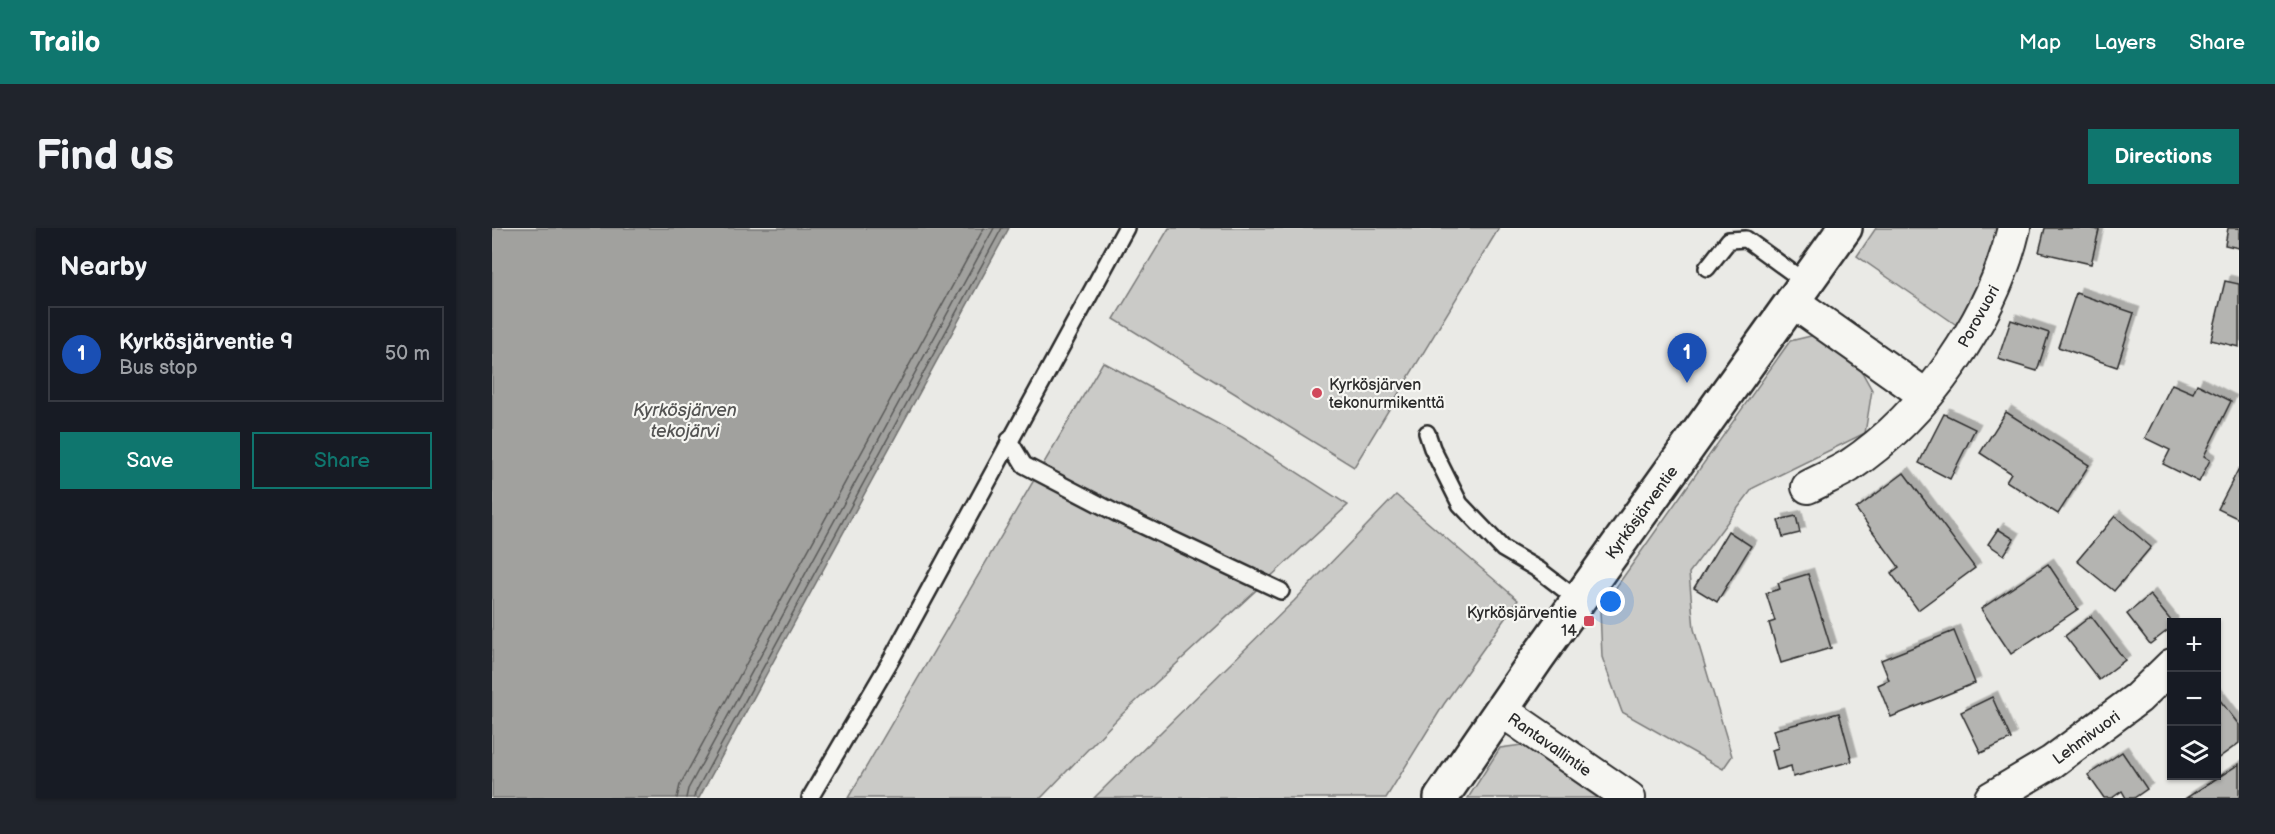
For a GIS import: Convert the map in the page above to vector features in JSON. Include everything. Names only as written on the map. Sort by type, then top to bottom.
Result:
[{"type":"street","name":"Kyrkösjärventie","points":[[1442,798],[1578,600],[1845,228]]},
{"type":"street","name":"Porovuori","points":[[1808,487],[1848,466],[1885,438],[1950,365],[1979,321],[2001,273],[2014,228]]},
{"type":"street","points":[[1798,291],[1925,395]]},
{"type":"street","name":"Lehmivuori","points":[[1991,798],[2052,762],[2138,698],[2167,670]]},
{"type":"street","name":"Rantavallintie","points":[[1501,710],[1629,798]]},
{"type":"lane","points":[[810,798],[892,658],[1126,228]]},
{"type":"lane","points":[[1707,268],[1729,240],[1746,239],[1798,291]]},
{"type":"lane","points":[[1427,433],[1460,504],[1503,549],[1539,570],[1578,600]]},
{"type":"lane","points":[[1009,440],[1024,465],[1116,513],[1281,591]]},
{"type":"shaded area","name":"Kyrkösjärven tekonurmikenttä","points":[[1169,228],[1499,228],[1354,467],[1114,319]]},
{"type":"shaded area","points":[[1876,228],[2001,228],[2000,236],[1958,326],[1857,256]]},
{"type":"shaded area","points":[[1815,335],[1853,356],[1872,390],[1865,433],[1753,488],[1689,573],[1694,629],[1732,756],[1723,769],[1622,712],[1602,657],[1600,610],[1790,341]]},
{"type":"shaded area","points":[[1103,362],[1242,437],[1348,505],[1119,717],[1041,798],[848,798]]},
{"type":"shaded area","points":[[1396,495],[1518,600],[1444,704],[1386,798],[1094,798],[1294,601]]},
{"type":"shaded area","points":[[1522,745],[1598,798],[1468,798],[1500,748]]},
{"type":"water","name":"Kyrkösjärven tekojärvi","points":[[492,228],[1009,228],[699,798],[492,798]]},
{"type":"building","points":[[2045,228],[2099,230],[2091,264],[2039,252]]},
{"type":"building","points":[[2228,228],[2239,228],[2239,248],[2225,245]]},
{"type":"building","points":[[2225,281],[2239,284],[2239,347],[2211,340]]},
{"type":"building","points":[[2076,293],[2134,313],[2117,367],[2058,347]]},
{"type":"building","points":[[2011,320],[2049,333],[2037,371],[1998,359]]},
{"type":"building","points":[[2172,384],[2193,393],[2197,384],[2231,401],[2204,456],[2210,460],[2199,482],[2163,464],[2170,450],[2145,438]]},
{"type":"building","points":[[2006,412],[2089,465],[2058,514],[2006,481],[2011,473],[1980,453]]},
{"type":"building","points":[[1944,414],[1975,429],[1950,479],[1919,463]]},
{"type":"building","points":[[2239,468],[2239,519],[2218,509]]},
{"type":"building","points":[[1904,473],[1975,568],[1918,610],[1891,573],[1899,567],[1856,509]]},
{"type":"building","points":[[1796,516],[1800,533],[1783,537],[1778,520]]},
{"type":"building","points":[[2115,516],[2151,547],[2114,591],[2077,561]]},
{"type":"building","points":[[1998,529],[2014,539],[2004,555],[1988,544]]},
{"type":"building","points":[[1728,531],[1751,546],[1717,602],[1694,588]]},
{"type":"building","points":[[2048,564],[2078,609],[2011,654],[1981,609]]},
{"type":"building","points":[[1808,574],[1831,648],[1781,663],[1769,623],[1775,621],[1766,593],[1780,589],[1778,583]]},
{"type":"building","points":[[2150,595],[2169,618],[2167,631],[2150,644],[2127,614]]},
{"type":"building","points":[[2091,616],[2125,660],[2099,680],[2065,636]]},
{"type":"building","points":[[1954,631],[1975,683],[1891,717],[1878,685],[1889,680],[1881,660]]},
{"type":"building","points":[[1992,697],[2011,739],[1981,753],[1961,712]]},
{"type":"building","points":[[2221,702],[2239,725],[2239,743],[2221,756]]},
{"type":"building","points":[[1839,713],[1852,761],[1793,777],[1791,766],[1777,770],[1772,750],[1778,748],[1773,730]]},
{"type":"building","points":[[2122,752],[2147,789],[2134,798],[2126,798],[2122,791],[2112,798],[2104,798],[2088,775]]},
{"type":"building","points":[[2239,764],[2239,798],[2186,798],[2214,780],[2221,780],[2221,776]]},
{"type":"place","name":"Kyrkösjärventie 9","points":[[1687,383]]},
{"type":"place","name":"Kyrkösjärven tekonurmikenttä","points":[[1317,393]]},
{"type":"place","name":"Kyrkösjärventie 14","points":[[1589,621]]}]
